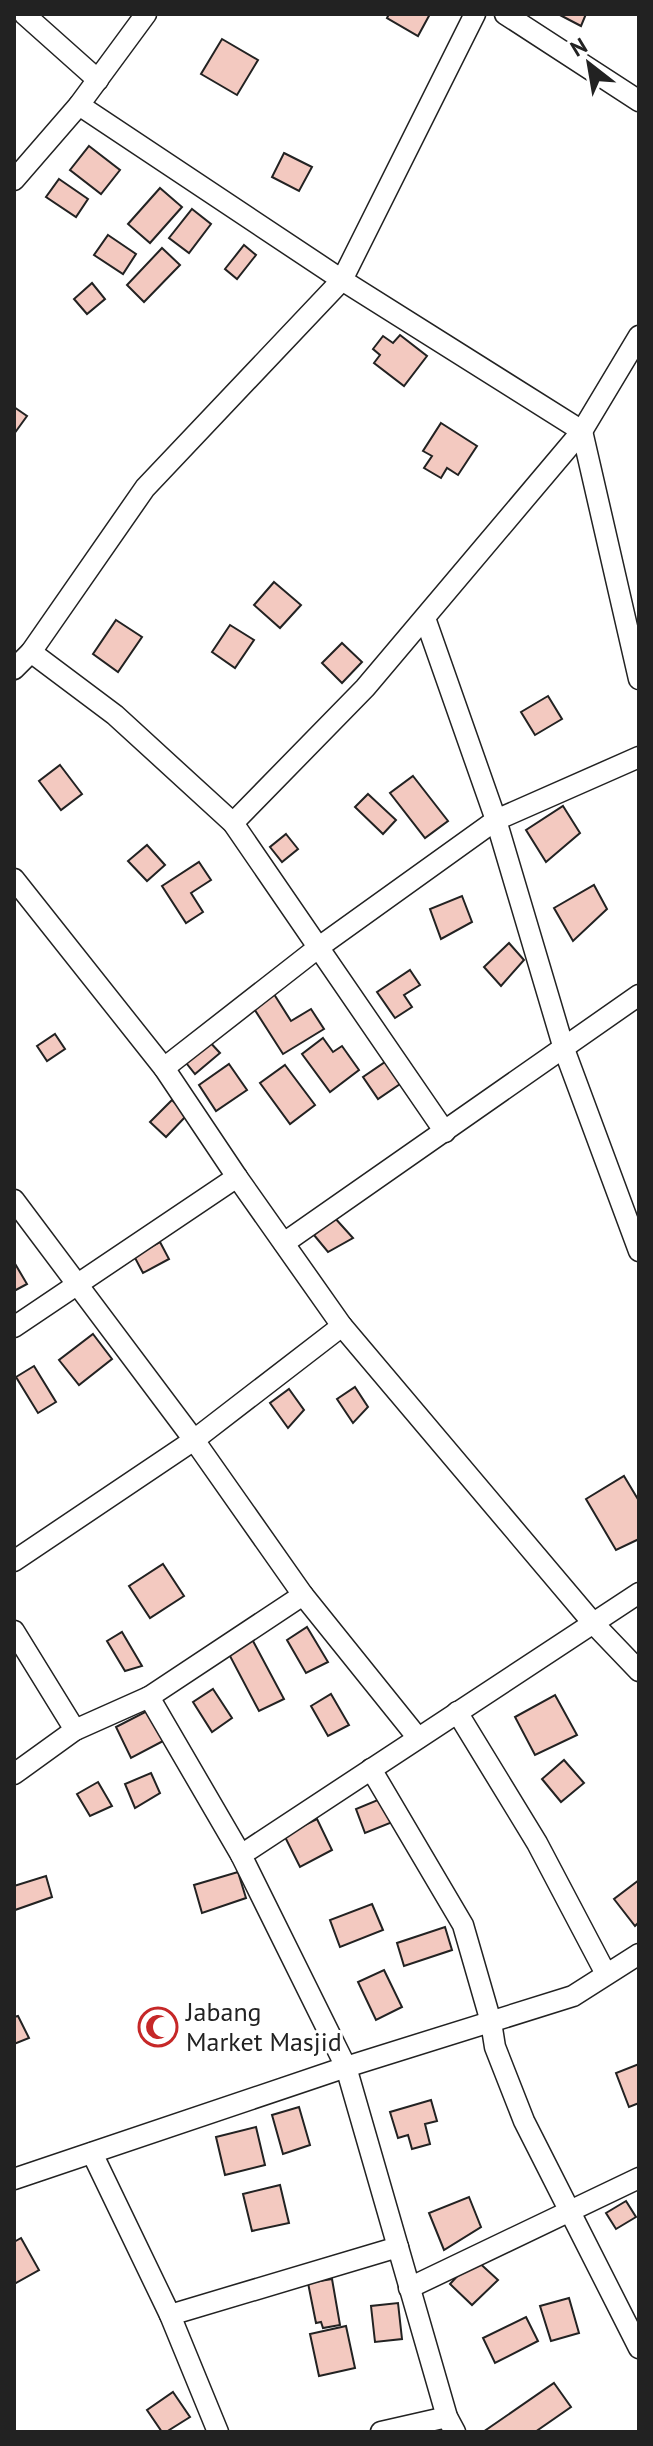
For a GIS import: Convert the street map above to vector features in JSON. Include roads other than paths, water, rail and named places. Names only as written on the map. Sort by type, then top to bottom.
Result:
[{"type":"street","points":[[24,14],[98,80]]},
{"type":"street","points":[[14,180],[79,105],[146,14]]},
{"type":"street","points":[[14,669],[31,652],[145,488],[342,280],[475,14]]},
{"type":"street","points":[[505,14],[639,101]]},
{"type":"street","points":[[79,105],[342,280],[582,431],[639,679]]},
{"type":"street","points":[[233,823],[365,688],[582,431],[639,336]]},
{"type":"street","points":[[425,618],[496,820],[564,1049],[639,1251]]},
{"type":"street","points":[[31,652],[115,715],[233,823],[445,1132]]},
{"type":"street","points":[[164,1068],[319,947],[496,820],[639,757]]},
{"type":"street","points":[[14,879],[164,1068],[342,1326],[593,1623],[639,1671]]},
{"type":"street","points":[[284,1243],[639,995]]},
{"type":"street","points":[[14,1327],[237,1177]]},
{"type":"street","points":[[14,1200],[194,1440],[303,1595],[418,1738]]},
{"type":"street","points":[[14,1561],[194,1440],[342,1326]]},
{"type":"street","points":[[241,1855],[639,1593]]},
{"type":"street","points":[[14,1774],[75,1730],[149,1697],[303,1595]]},
{"type":"street","points":[[14,1631],[75,1730]]},
{"type":"street","points":[[149,1697],[241,1855],[346,2067],[451,2424],[381,2432]]},
{"type":"street","points":[[457,1712],[537,1843],[606,1974]]},
{"type":"street","points":[[371,1769],[463,1925],[491,2022],[495,2047],[524,2121],[639,2348]]},
{"type":"street","points":[[14,2179],[346,2067],[573,1996],[639,1954]]},
{"type":"street","points":[[92,2153],[170,2315],[218,2432]]},
{"type":"street","points":[[409,2288],[639,2178]]},
{"type":"street","points":[[170,2315],[398,2247]]},
{"type":"place","name":"Jabang Market Masjid","points":[[158,2027]]}]
